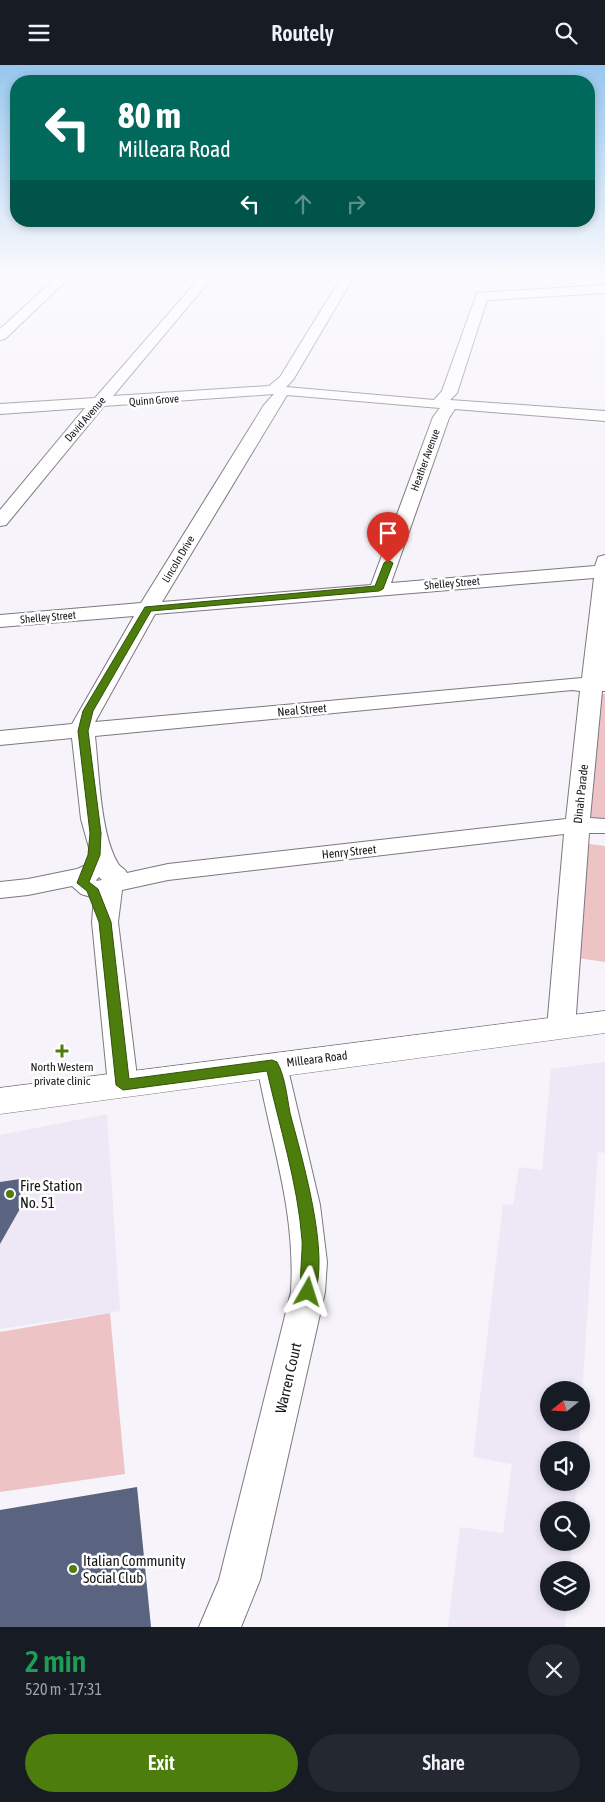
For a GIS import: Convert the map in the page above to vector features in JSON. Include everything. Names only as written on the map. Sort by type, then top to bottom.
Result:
[{"type":"main road","name":"Milleara Road","points":[[0,1101],[605,1022]]},
{"type":"street","name":"David Avenue","points":[[0,521],[92,408],[99,403],[148,346]]},
{"type":"street","name":"Lincoln Drive","points":[[99,879],[94,855],[95,833],[83,731],[88,711],[306,346]]},
{"type":"street","name":"Heather Avenue","points":[[379,589],[465,346]]},
{"type":"street","name":"Quinn Grove","points":[[0,409],[248,393],[278,393],[479,407],[584,416],[605,420]]},
{"type":"street","name":"Quinn Grove","points":[[584,416],[605,415]]},
{"type":"street","name":"Shelley Street","points":[[0,621],[605,568]]},
{"type":"street","name":"Dinah Parade","points":[[561,1028],[577,830],[599,684],[605,568]]},
{"type":"street","name":"Neal Street","points":[[0,738],[599,684]]},
{"type":"street","name":"Henry Street","points":[[0,891],[529,832],[605,827]]},
{"type":"street","name":"Henry Street","points":[[577,830],[605,840]]},
{"type":"street","points":[[99,879],[123,1085]]},
{"type":"street","name":"Warren Court","points":[[220,1627],[239,1580],[308,1292],[311,1263],[304,1204],[272,1065]]},
{"type":"shaded area","points":[[599,693],[605,694],[605,820],[585,817]]},
{"type":"shaded area","points":[[582,843],[605,846],[605,962],[571,957]]},
{"type":"shaded area","points":[[605,1062],[605,1153],[598,1152],[583,1381],[540,1381],[540,1431],[580,1431],[579,1441],[540,1441],[540,1491],[576,1491],[575,1501],[540,1501],[540,1551],[572,1551],[570,1561],[540,1561],[540,1611],[566,1611],[565,1627],[448,1627],[460,1527],[503,1533],[512,1464],[473,1457],[503,1204],[513,1205],[519,1167],[542,1170],[551,1069]]},
{"type":"shaded area","points":[[107,1114],[120,1311],[0,1329],[0,1135]]},
{"type":"shaded area","points":[[110,1313],[125,1474],[0,1492],[0,1332]]},
{"type":"building","name":"Fire Station No. 51","points":[[20,1179],[21,1207],[0,1244],[0,1182]]},
{"type":"building","name":"Italian Community Social Club","points":[[137,1487],[151,1627],[0,1627],[0,1510]]},
{"type":"place","name":"North Western private clinic","points":[[62,1051]]},
{"type":"place","name":"Fire Station No. 51","points":[[10,1194]]},
{"type":"place","name":"Italian Community Social Club","points":[[73,1569]]},
{"type":"route","points":[[308,1292],[311,1263],[310,1237],[299,1177],[272,1065],[123,1085],[105,922],[92,889],[83,883],[94,855],[95,833],[83,731],[84,720],[148,609],[379,589],[388,563]]}]
